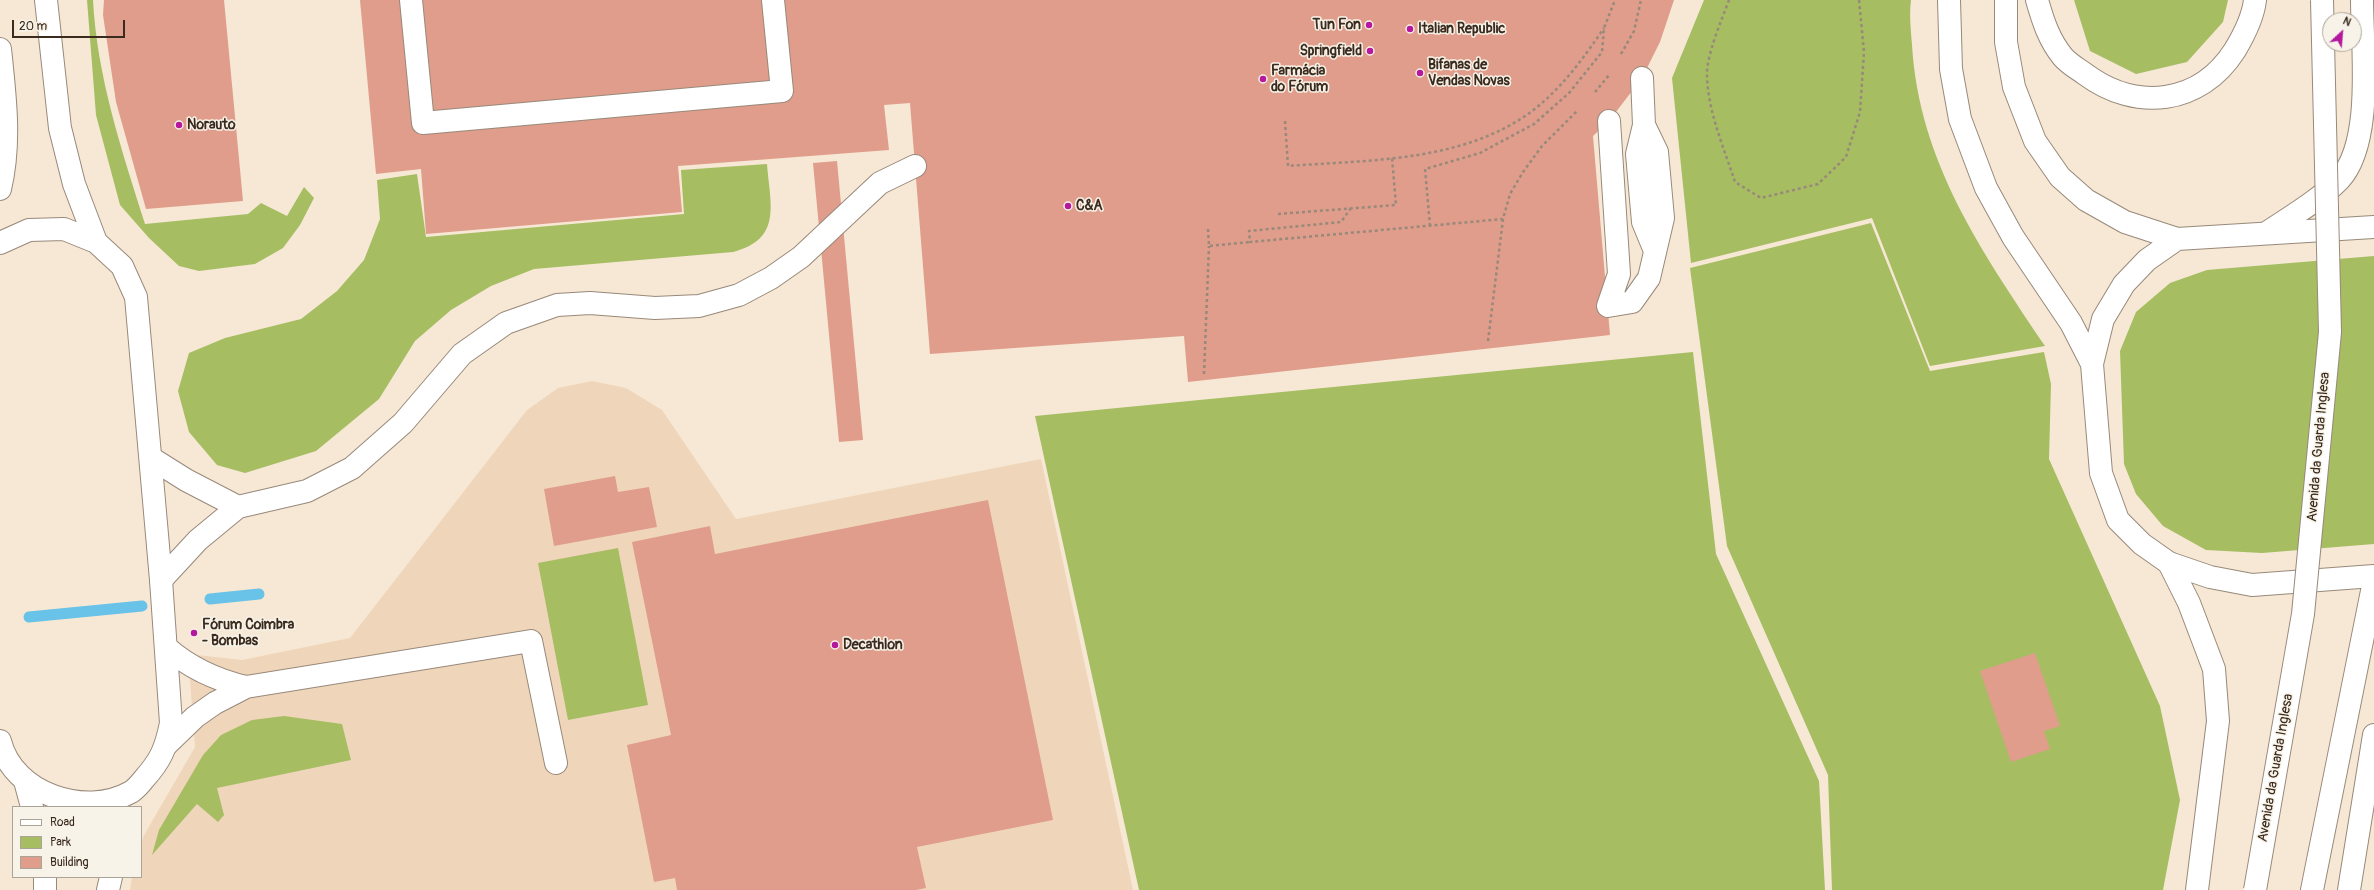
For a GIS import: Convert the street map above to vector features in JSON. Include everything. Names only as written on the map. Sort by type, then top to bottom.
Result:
[{"type":"main road","points":[[46,0],[60,128],[74,184],[96,242]]},
{"type":"main road","points":[[411,0],[423,123],[782,91],[773,0]]},
{"type":"main road","points":[[1949,0],[1951,69],[1960,119],[1986,188],[2013,237],[2071,323],[2092,364]]},
{"type":"main road","points":[[2006,0],[2006,42],[2014,87],[2035,141],[2060,177],[2086,200],[2125,222],[2177,239],[2268,232],[2374,227]]},
{"type":"main road","points":[[2037,0],[2045,30],[2064,58],[2096,83],[2126,96],[2164,99],[2199,86],[2224,67],[2243,36],[2254,11],[2255,0]]},
{"type":"main road","name":"Avenida da Guarda Inglesa","points":[[2255,890],[2303,614],[2330,332],[2322,0]]},
{"type":"main road","points":[[2268,232],[2307,206],[2340,179],[2355,153],[2363,123],[2362,0]]},
{"type":"main road","points":[[0,49],[7,129],[4,174],[0,189]]},
{"type":"main road","points":[[1610,121],[1619,274],[1608,306],[1632,302],[1649,278],[1663,218],[1657,152],[1644,125],[1642,78]]},
{"type":"main road","points":[[162,580],[198,540],[238,507],[307,491],[352,468],[403,423],[462,354],[506,324],[557,305],[590,303],[655,308],[699,306],[739,295],[771,278],[801,257],[880,183],[915,166]]},
{"type":"main road","points":[[0,243],[29,230],[64,229],[96,242],[122,266],[136,297],[162,580],[171,723],[166,745],[158,764],[130,799],[118,798],[77,801],[50,796],[25,781],[10,762],[0,741]]},
{"type":"main road","points":[[2177,239],[2147,260],[2124,284],[2103,319],[2092,364],[2101,473],[2118,520],[2142,544],[2168,563],[2210,577],[2252,585],[2374,576]]},
{"type":"main road","points":[[151,458],[186,480],[238,507]]},
{"type":"main road","points":[[2168,563],[2189,603],[2214,669],[2218,721],[2197,890]]},
{"type":"main road","points":[[2312,890],[2374,581]]},
{"type":"main road","points":[[166,745],[195,717],[215,703],[246,687],[530,641],[556,763]]},
{"type":"main road","points":[[167,648],[183,662],[222,681],[246,687]]},
{"type":"main road","points":[[2349,890],[2374,735]]},
{"type":"main road","points":[[25,781],[32,806]]},
{"type":"main road","points":[[45,878],[45,890]]},
{"type":"main road","points":[[108,890],[111,878]]},
{"type":"path","points":[[1286,121],[1288,166],[1392,158],[1476,142],[1528,114],[1560,86],[1604,28],[1615,0]]},
{"type":"path","points":[[1620,56],[1634,31],[1641,0]]},
{"type":"path","points":[[1729,0],[1716,36],[1707,75],[1714,118],[1735,182],[1762,198],[1818,184],[1846,157],[1860,112],[1864,52],[1859,0]]},
{"type":"path","points":[[1430,226],[1425,169],[1480,153],[1534,124],[1569,93],[1602,52],[1604,28]]},
{"type":"path","points":[[1594,93],[1613,69]]},
{"type":"path","points":[[1488,341],[1503,219],[1510,194],[1523,172],[1542,146],[1584,105]]},
{"type":"path","points":[[1278,214],[1396,205],[1392,158]]},
{"type":"path","points":[[1250,242],[1249,230],[1341,222],[1351,208]]},
{"type":"path","points":[[1210,246],[1503,219]]},
{"type":"path","points":[[1204,374],[1210,246],[1208,229]]},
{"type":"shaded area","points":[[592,381],[626,388],[662,410],[736,519],[1041,459],[1133,890],[130,890],[132,878],[142,878],[143,837],[195,747],[188,654],[242,660],[350,638],[527,410],[558,388]]},
{"type":"green space","points":[[87,0],[93,0],[95,29],[105,85],[119,141],[145,224],[248,214],[261,203],[287,216],[304,187],[314,198],[300,225],[283,248],[255,264],[199,271],[179,266],[149,238],[120,205],[96,115]]},
{"type":"green space","points":[[1704,0],[1911,0],[1910,11],[1912,45],[1917,88],[1927,128],[1941,167],[1977,240],[2045,346],[1930,366],[1872,218],[1691,263],[1672,78]]},
{"type":"green space","points":[[2074,0],[2228,0],[2223,22],[2187,62],[2136,74],[2090,51]]},
{"type":"green space","points":[[767,164],[771,206],[770,218],[767,229],[760,238],[749,246],[733,252],[534,269],[491,286],[451,310],[415,341],[379,399],[316,451],[245,473],[217,465],[189,432],[178,391],[189,353],[225,338],[301,319],[337,291],[364,260],[380,219],[377,180],[417,174],[426,237],[684,214],[681,170]]},
{"type":"green space","points":[[1871,223],[1930,371],[2044,352],[2051,384],[2049,459],[2160,706],[2180,800],[2163,890],[1832,890],[1828,775],[1727,546],[1690,268]]},
{"type":"green space","points":[[2374,256],[2374,544],[2262,553],[2206,550],[2163,526],[2136,494],[2124,464],[2120,351],[2136,312],[2170,283],[2207,270]]},
{"type":"green space","points":[[1693,352],[1716,554],[1819,781],[1825,890],[1139,890],[1035,416]]},
{"type":"green space","points":[[618,548],[648,705],[568,720],[538,563]]},
{"type":"green space","points":[[284,716],[342,724],[351,760],[217,788],[224,815],[218,822],[197,804],[152,855],[159,830],[203,755],[221,735],[252,720]]},
{"type":"building","name":"Norauto","points":[[104,0],[224,0],[243,201],[146,209],[116,102],[103,15]]},
{"type":"building","points":[[360,0],[1674,0],[1660,42],[1642,78],[1609,121],[1593,136],[1610,335],[1188,382],[1184,336],[930,354],[910,103],[884,105],[889,150],[678,166],[682,212],[426,234],[421,169],[376,174]]},
{"type":"building","points":[[837,161],[863,440],[839,442],[813,163]]},
{"type":"building","points":[[615,476],[618,492],[649,487],[657,527],[554,546],[544,489]]},
{"type":"building","name":"Decathlon","points":[[988,500],[1053,820],[917,847],[926,888],[916,890],[677,890],[675,878],[654,882],[627,745],[671,735],[632,542],[710,526],[715,554]]},
{"type":"building","points":[[2035,653],[2060,726],[2044,731],[2050,749],[2011,762],[1980,671]]},
{"type":"waterway","points":[[210,599],[259,594]]},
{"type":"waterway","points":[[29,617],[142,606]]},
{"type":"place","name":"Tun Fon","points":[[1369,25]]},
{"type":"place","name":"Italian Republic","points":[[1410,29]]},
{"type":"place","name":"Springfield","points":[[1370,51]]},
{"type":"place","name":"Bifanas de Vendas Novas","points":[[1420,73]]},
{"type":"place","name":"Farmácia do Fórum","points":[[1263,79]]},
{"type":"place","name":"Norauto","points":[[179,125]]},
{"type":"place","name":"C&A","points":[[1068,206]]},
{"type":"place","name":"Fórum Coimbra - Bombas","points":[[194,633]]},
{"type":"place","name":"Decathlon","points":[[835,645]]}]
